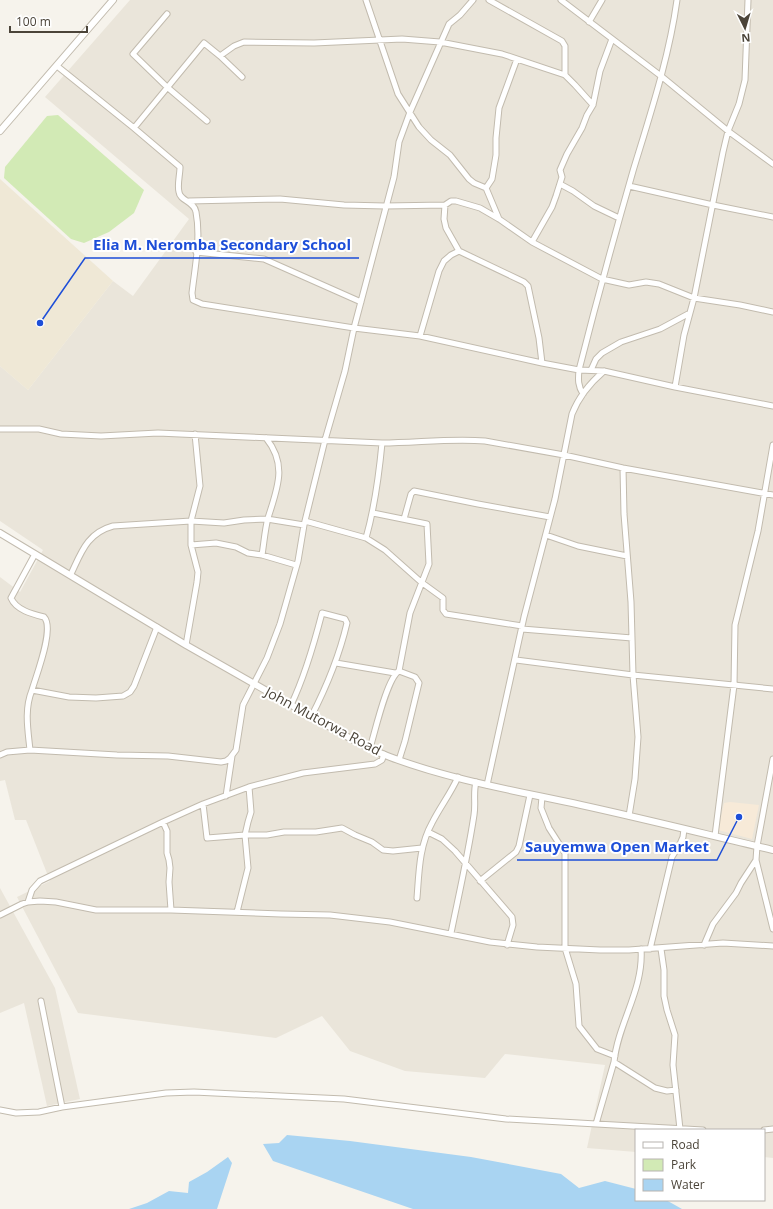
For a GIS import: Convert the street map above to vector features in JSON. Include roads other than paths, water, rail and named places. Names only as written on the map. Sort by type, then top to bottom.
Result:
[{"type":"street","points":[[0,131],[113,0]]},
{"type":"street","points":[[366,0],[398,94],[419,128],[450,155],[469,179],[486,188],[500,219]]},
{"type":"street","points":[[0,755],[7,752],[30,750],[117,755],[168,756],[220,762],[232,756],[236,750],[242,705],[267,658],[280,624],[296,565],[305,523],[345,371],[354,328],[385,206],[394,177],[399,142],[410,112],[449,24],[460,15],[473,0]]},
{"type":"street","points":[[489,0],[562,41],[565,46],[565,75]]},
{"type":"street","points":[[561,0],[661,76],[728,131],[773,164]]},
{"type":"street","points":[[589,22],[602,0]]},
{"type":"street","points":[[583,394],[578,383],[579,370],[619,218],[661,76],[673,26],[677,0]]},
{"type":"street","points":[[675,387],[688,314],[694,298],[723,152],[728,131],[738,108],[745,80],[748,0]]},
{"type":"street","points":[[167,14],[133,54],[167,87],[207,120]]},
{"type":"street","points":[[220,56],[234,46],[244,42],[314,43],[402,39],[440,42],[502,54],[565,75],[594,105]]},
{"type":"street","points":[[532,242],[552,207],[562,177],[560,170],[567,154],[582,128],[587,115],[594,105],[600,71],[612,39]]},
{"type":"street","points":[[134,128],[204,43],[242,77]]},
{"type":"street","points":[[486,188],[492,179],[496,155],[499,108],[517,59]]},
{"type":"street","points":[[57,66],[180,167],[178,192],[181,197],[189,202],[196,210],[198,222],[192,293],[193,300],[202,304],[225,308],[354,328],[420,336],[542,364],[579,370],[604,371],[675,387],[773,406]]},
{"type":"street","points":[[560,184],[594,206],[619,218]]},
{"type":"street","points":[[629,186],[773,217]]},
{"type":"street","points":[[189,202],[280,199],[344,205],[385,206],[445,205],[456,200],[480,208],[500,219],[532,242],[602,279],[630,285],[646,282],[659,284],[694,298],[773,312]]},
{"type":"street","points":[[445,205],[444,219],[446,228],[459,251],[524,282],[528,286],[539,338],[542,364]]},
{"type":"street","points":[[420,336],[439,271],[444,261],[459,251]]},
{"type":"street","points":[[196,252],[264,258],[361,302]]},
{"type":"street","points":[[591,370],[596,359],[602,353],[621,342],[660,329],[688,314]]},
{"type":"street","points":[[487,785],[522,628],[546,535],[572,414],[577,402],[591,383],[604,371]]},
{"type":"street","points":[[0,429],[39,429],[61,434],[101,436],[158,433],[382,443],[472,440],[498,443],[564,455],[623,468],[773,495]]},
{"type":"street","points":[[186,645],[198,572],[191,545],[191,521],[200,486],[195,434]]},
{"type":"street","points":[[262,555],[268,519],[276,497],[279,479],[279,470],[272,448],[266,438]]},
{"type":"street","points":[[366,538],[373,513],[379,478],[382,443]]},
{"type":"street","points":[[715,836],[734,686],[735,626],[758,530],[773,445]]},
{"type":"street","points":[[623,468],[624,514],[631,602],[633,675],[638,737],[635,780],[629,816]]},
{"type":"street","points":[[404,519],[411,494],[414,491],[550,517]]},
{"type":"street","points":[[370,748],[387,690],[397,672],[410,613],[429,564],[428,526],[425,523],[373,513]]},
{"type":"street","points":[[71,574],[83,549],[94,535],[105,528],[113,526],[191,521],[224,523],[268,519],[305,523],[366,538],[385,550],[421,582],[443,598],[443,610],[446,614],[522,628],[632,638]]},
{"type":"street","name":"John Mutorwa Road","points":[[0,533],[71,574],[186,645],[352,740],[384,754],[399,760],[487,785],[629,816],[773,850]]},
{"type":"street","points":[[546,535],[578,546],[627,556]]},
{"type":"street","points":[[191,545],[216,544],[236,547],[248,553],[262,555],[296,565]]},
{"type":"street","points":[[30,750],[27,724],[28,699],[45,644],[48,623],[44,617],[19,608],[14,604],[11,598],[35,554]]},
{"type":"street","points":[[291,705],[315,642],[322,613],[343,617],[347,620],[336,663],[326,689],[312,717]]},
{"type":"street","points":[[32,690],[69,697],[89,698],[123,696],[130,692],[134,686],[156,627]]},
{"type":"street","points":[[516,660],[633,675],[773,689]]},
{"type":"street","points":[[336,663],[397,672],[415,677],[419,683],[406,741],[399,760]]},
{"type":"street","points":[[28,902],[32,890],[40,881],[203,804],[249,787],[303,773],[369,766],[380,762],[384,757],[384,754]]},
{"type":"street","points":[[226,796],[232,756]]},
{"type":"street","points":[[773,759],[757,846],[756,860],[773,929]]},
{"type":"street","points":[[417,898],[422,848],[432,824],[452,791],[458,777]]},
{"type":"street","points":[[451,933],[466,864],[476,805],[474,790],[476,782]]},
{"type":"street","points":[[237,912],[248,868],[245,835],[251,812],[249,787]]},
{"type":"street","points":[[480,881],[516,852],[519,846],[530,795]]},
{"type":"street","points":[[542,797],[541,808],[549,828],[565,853],[565,948],[576,984],[578,1023],[580,1029],[597,1049],[615,1056]]},
{"type":"street","points":[[203,804],[207,838],[245,835],[267,836],[284,832],[316,832],[342,828],[372,842],[383,850],[393,851],[422,848]]},
{"type":"street","points":[[163,822],[167,831],[166,846],[170,868],[169,882],[171,910]]},
{"type":"street","points":[[650,949],[672,857],[680,844],[684,829]]},
{"type":"street","points":[[428,832],[448,844],[512,918],[513,925],[508,945]]},
{"type":"street","points":[[704,945],[713,924],[736,893],[756,860]]},
{"type":"street","points":[[0,915],[28,902],[56,902],[96,910],[171,910],[330,915],[390,922],[508,945],[600,950],[650,949],[736,944],[773,946]]},
{"type":"street","points":[[0,1110],[28,1113],[40,1112],[62,1107],[166,1093],[194,1092],[344,1099],[506,1119],[680,1129],[674,1065],[675,1036],[664,996],[664,970],[661,948]]},
{"type":"street","points":[[596,1124],[625,1017],[635,992],[641,959],[640,949]]},
{"type":"street","points":[[41,1001],[62,1107]]},
{"type":"street","points":[[614,1062],[655,1088],[667,1091],[676,1090]]},
{"type":"water","points":[[287,1135],[350,1141],[471,1157],[561,1174],[579,1188],[605,1181],[635,1189],[635,1201],[668,1201],[682,1209],[413,1209],[273,1161],[263,1144],[279,1143]]},
{"type":"water","points":[[228,1157],[232,1163],[217,1209],[129,1209],[147,1203],[169,1191],[188,1193],[189,1182],[207,1172]]},
{"type":"place","name":"Elia M. Neromba Secondary School","points":[[40,323]]},
{"type":"place","name":"Sauyemwa Open Market","points":[[739,817]]}]
